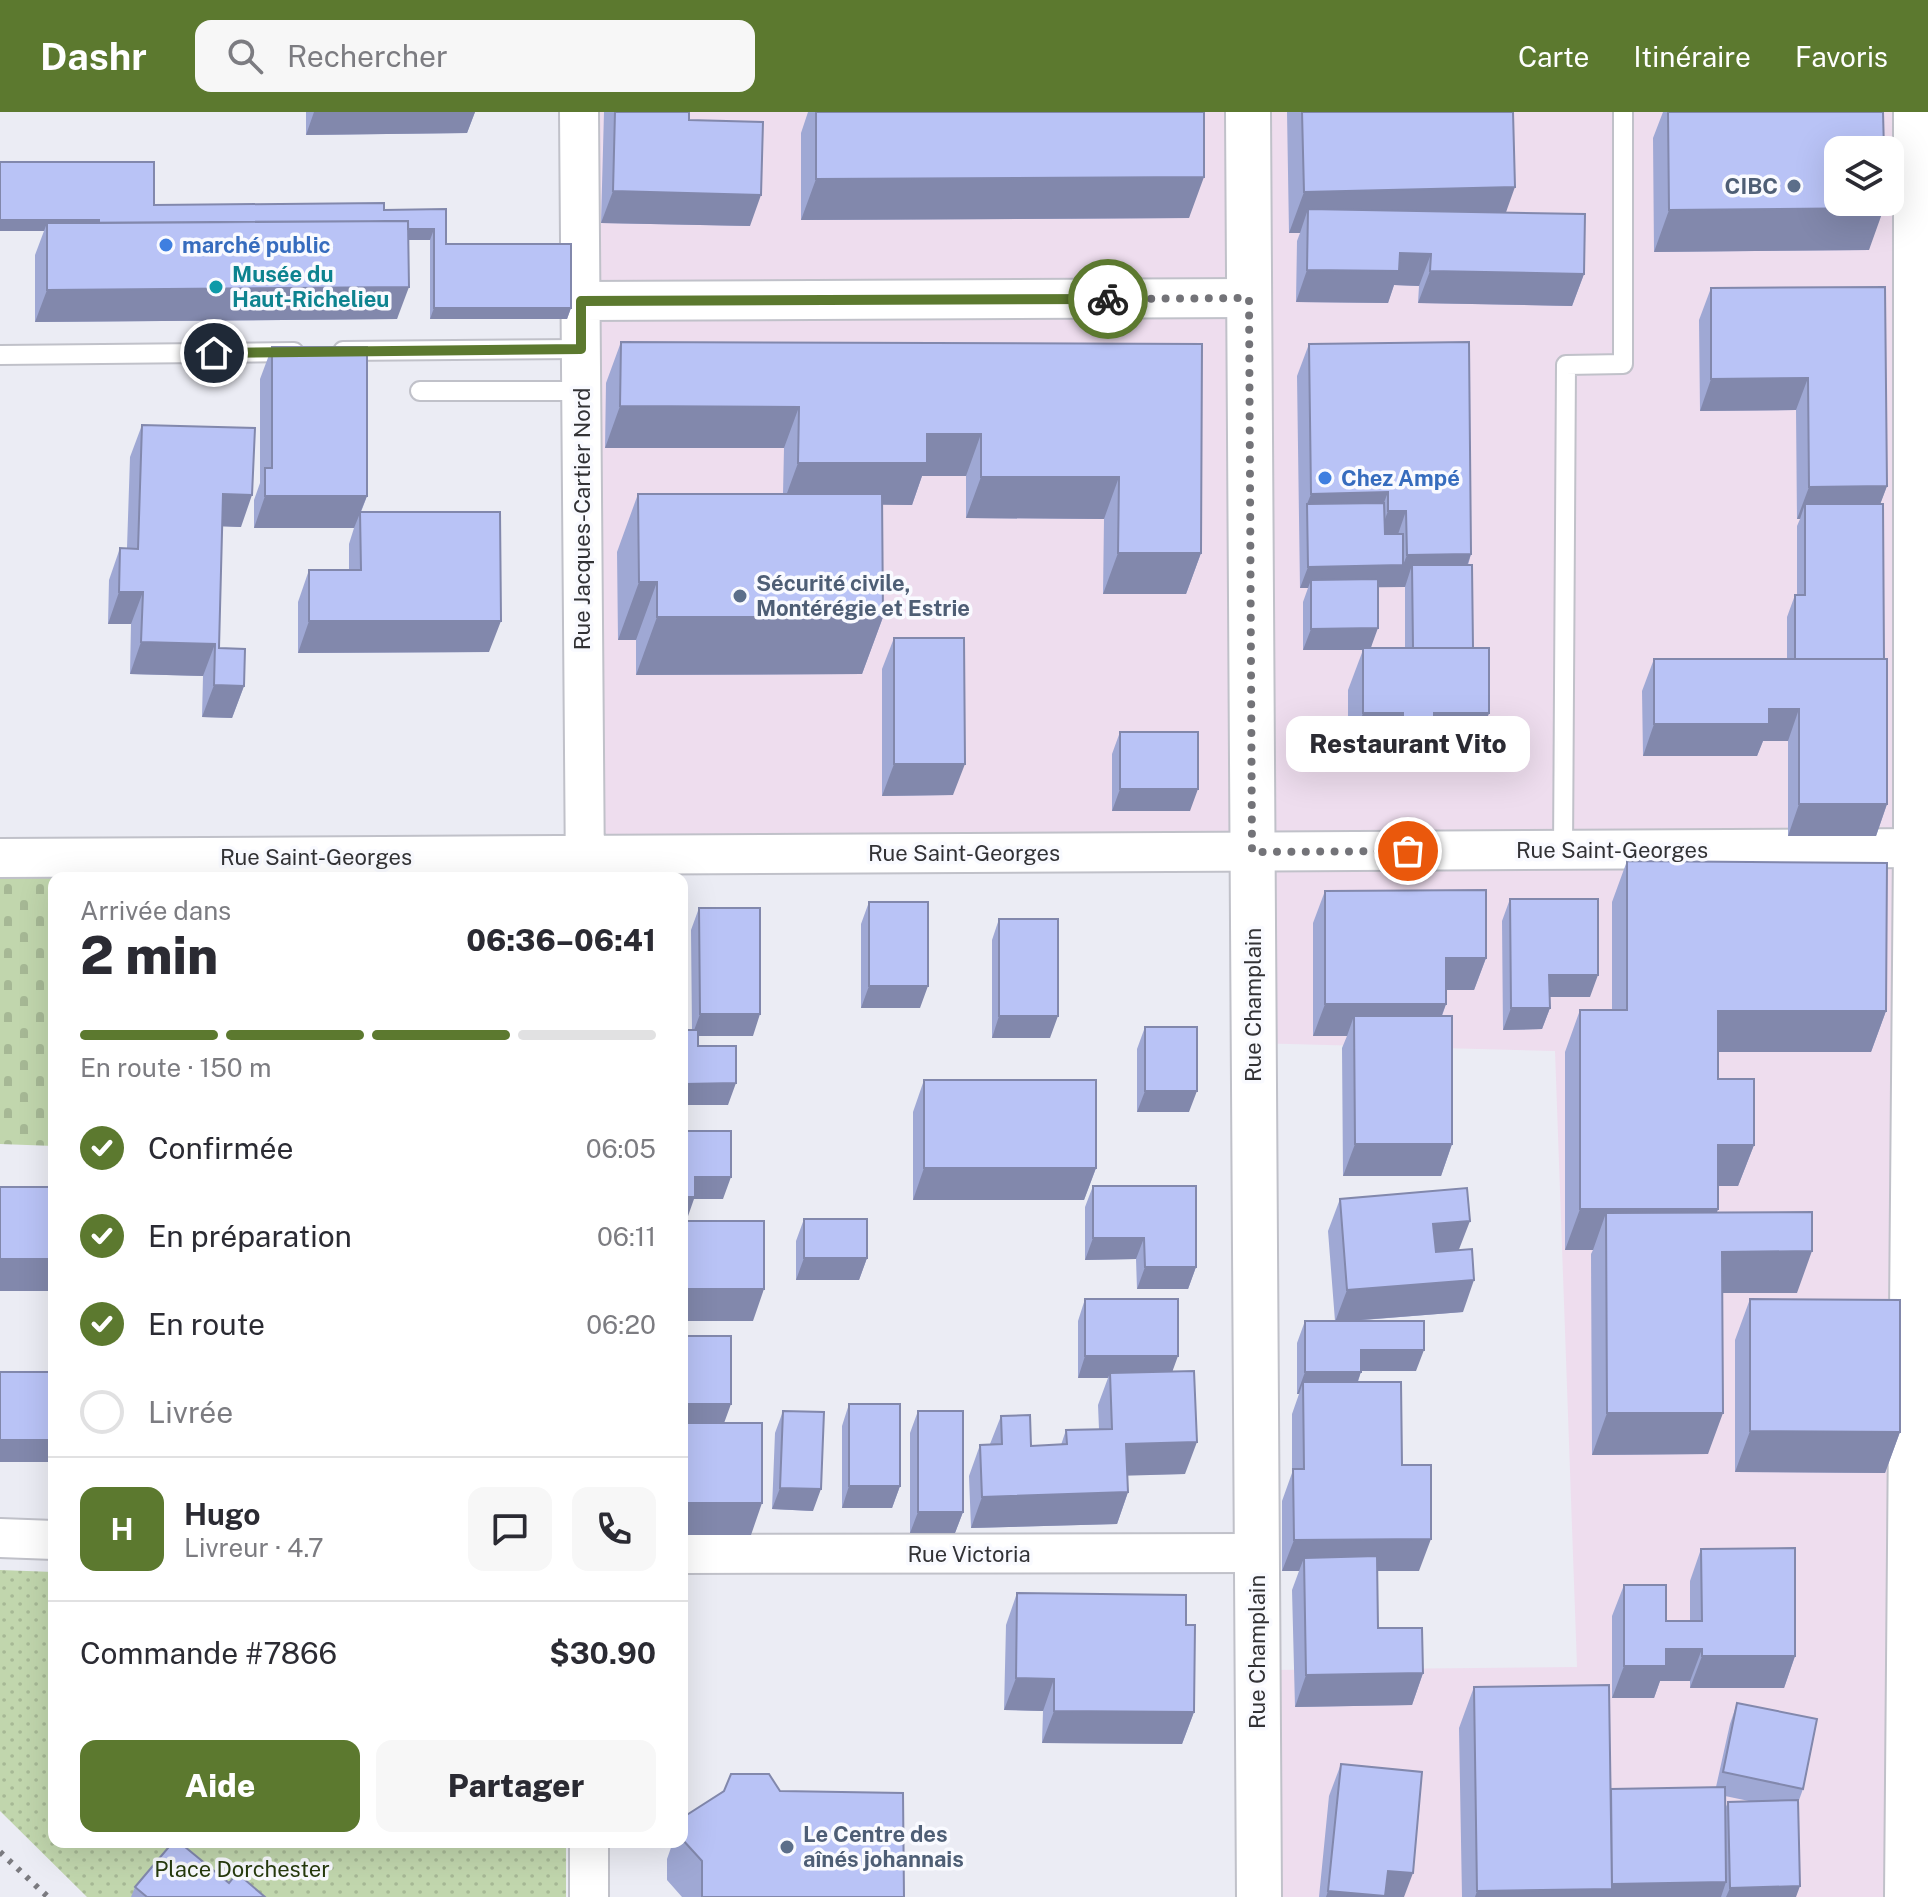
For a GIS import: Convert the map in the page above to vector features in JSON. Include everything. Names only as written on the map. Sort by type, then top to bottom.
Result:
[{"type":"street","name":"Rue Jacques-Cartier Nord","points":[[579,112],[585,867]]},
{"type":"street","name":"Rue Champlain","points":[[1248,112],[1259,1897]]},
{"type":"street","points":[[1907,1897],[1922,848],[1916,112]]},
{"type":"street","points":[[581,301],[1249,298]]},
{"type":"street","name":"Rue Saint-Georges","points":[[0,858],[585,867],[1252,852],[1922,848]]},
{"type":"street","points":[[0,1538],[48,1540]]},
{"type":"street","name":"Rue Victoria","points":[[688,1554],[1256,1553]]},
{"type":"street","points":[[589,1848],[589,1897]]},
{"type":"lane","points":[[1563,850],[1566,365],[1623,364],[1623,112]]},
{"type":"lane","points":[[0,355],[581,349]]},
{"type":"lane","points":[[420,391],[581,391]]},
{"type":"shaded area","points":[[575,112],[1928,112],[1928,1897],[1259,1897],[1257,1670],[1577,1667],[1555,1051],[1253,1043],[1252,852],[585,855]]},
{"type":"green space","points":[[182,857],[182,872],[48,872],[48,1146],[0,1144],[0,858]]},
{"type":"green space","name":"Place Dorchester","points":[[0,1570],[48,1572],[48,1848],[566,1848],[566,1897],[87,1897],[0,1811]]},
{"type":"building","points":[[615,112],[689,112],[689,120],[763,122],[761,195],[613,191]]},
{"type":"building","points":[[816,112],[1204,112],[1204,177],[816,179]]},
{"type":"building","points":[[1302,112],[1513,112],[1515,187],[1304,192]]},
{"type":"building","points":[[1668,112],[1883,112],[1884,136],[1824,136],[1824,209],[1669,210]]},
{"type":"building","name":"marché public","points":[[0,162],[154,162],[154,205],[384,203],[384,210],[446,209],[446,244],[571,244],[571,308],[434,308],[434,229],[408,229],[408,221],[99,223],[99,220],[0,220]]},
{"type":"building","points":[[1308,209],[1585,214],[1584,274],[1430,271],[1431,254],[1400,253],[1399,271],[1307,270]]},
{"type":"building","points":[[408,221],[409,287],[47,290],[47,223]]},
{"type":"building","points":[[1885,287],[1887,486],[1809,487],[1808,378],[1711,379],[1711,288]]},
{"type":"building","points":[[621,342],[1202,344],[1201,553],[1118,553],[1119,477],[981,477],[981,434],[927,434],[927,463],[798,463],[799,407],[620,406]]},
{"type":"building","points":[[1469,342],[1471,554],[1407,555],[1406,511],[1388,511],[1388,492],[1311,494],[1309,344]]},
{"type":"building","points":[[272,347],[367,347],[367,496],[265,496],[265,468],[272,468]]},
{"type":"building","points":[[142,425],[255,428],[252,495],[223,494],[219,648],[245,649],[244,686],[214,685],[215,644],[141,642],[143,592],[119,592],[120,548],[138,549]]},
{"type":"building","points":[[638,494],[882,494],[883,617],[657,617],[657,582],[639,582]]},
{"type":"building","points":[[1384,503],[1385,534],[1403,534],[1403,565],[1308,567],[1307,504]]},
{"type":"building","points":[[1805,504],[1883,504],[1884,659],[1795,659],[1795,595],[1805,595]]},
{"type":"building","points":[[360,512],[500,512],[501,621],[309,621],[309,570],[361,570]]},
{"type":"building","points":[[1412,565],[1472,565],[1473,648],[1413,648]]},
{"type":"building","points":[[1378,579],[1378,628],[1311,629],[1311,580]]},
{"type":"building","points":[[894,638],[964,638],[965,764],[894,764]]},
{"type":"building","points":[[1363,648],[1489,648],[1489,713],[1434,713],[1434,729],[1403,729],[1403,713],[1363,713]]},
{"type":"building","points":[[1654,659],[1887,659],[1887,804],[1799,804],[1799,709],[1769,709],[1769,724],[1654,724]]},
{"type":"building","points":[[1120,732],[1198,732],[1198,789],[1120,789]]},
{"type":"building","points":[[1627,861],[1887,863],[1886,1011],[1718,1011],[1718,1079],[1754,1079],[1754,1145],[1718,1145],[1718,1209],[1580,1209],[1580,1010],[1627,1010]]},
{"type":"building","points":[[1486,890],[1486,958],[1446,958],[1446,1004],[1325,1004],[1325,891]]},
{"type":"building","points":[[1510,899],[1598,899],[1598,975],[1549,975],[1550,1008],[1511,1008]]},
{"type":"building","points":[[869,902],[928,902],[928,986],[869,986]]},
{"type":"building","points":[[699,908],[760,908],[760,1014],[700,1014]]},
{"type":"building","points":[[999,919],[1058,919],[1058,1016],[999,1016]]},
{"type":"building","points":[[1354,1016],[1452,1016],[1452,1144],[1355,1144]]},
{"type":"building","points":[[1145,1027],[1197,1027],[1197,1091],[1145,1091]]},
{"type":"building","points":[[688,1030],[698,1030],[698,1046],[736,1046],[736,1083],[688,1084]]},
{"type":"building","points":[[924,1080],[1096,1080],[1096,1168],[924,1168]]},
{"type":"building","points":[[688,1131],[731,1131],[731,1177],[695,1177],[695,1197],[688,1197]]},
{"type":"building","points":[[1093,1186],[1196,1186],[1196,1267],[1145,1267],[1144,1238],[1093,1238]]},
{"type":"building","points":[[0,1187],[48,1187],[48,1259],[0,1259]]},
{"type":"building","points":[[1467,1188],[1470,1221],[1433,1224],[1436,1252],[1472,1249],[1474,1280],[1347,1290],[1340,1199]]},
{"type":"building","points":[[1812,1212],[1812,1251],[1722,1252],[1723,1413],[1607,1413],[1606,1213]]},
{"type":"building","points":[[804,1219],[867,1219],[867,1258],[804,1258]]},
{"type":"building","points":[[688,1221],[764,1221],[764,1289],[688,1289]]},
{"type":"building","points":[[1085,1299],[1178,1299],[1178,1356],[1085,1356]]},
{"type":"building","points":[[1750,1299],[1900,1300],[1900,1432],[1750,1431]]},
{"type":"building","points":[[1305,1321],[1424,1321],[1424,1350],[1361,1350],[1361,1372],[1305,1372]]},
{"type":"building","points":[[688,1336],[731,1336],[731,1404],[688,1404]]},
{"type":"building","points":[[1194,1371],[1197,1442],[1126,1444],[1128,1492],[982,1497],[980,1445],[1002,1444],[1001,1416],[1030,1415],[1031,1446],[1067,1444],[1066,1430],[1112,1429],[1110,1373]]},
{"type":"building","points":[[0,1372],[48,1372],[48,1440],[0,1440]]},
{"type":"building","points":[[1303,1382],[1401,1382],[1402,1465],[1431,1465],[1431,1539],[1294,1540],[1293,1469],[1304,1469]]},
{"type":"building","points":[[849,1404],[900,1404],[900,1486],[849,1486]]},
{"type":"building","points":[[783,1411],[824,1412],[821,1489],[780,1488]]},
{"type":"building","points":[[918,1411],[963,1411],[963,1512],[918,1512]]},
{"type":"building","points":[[688,1423],[762,1423],[762,1503],[688,1503]]},
{"type":"building","points":[[1795,1548],[1795,1656],[1702,1656],[1702,1649],[1666,1649],[1666,1666],[1624,1666],[1624,1585],[1666,1585],[1666,1621],[1702,1621],[1701,1549]]},
{"type":"building","points":[[1377,1556],[1378,1628],[1422,1628],[1423,1673],[1306,1675],[1304,1558]]},
{"type":"building","points":[[1017,1593],[1186,1595],[1186,1625],[1195,1625],[1194,1712],[1054,1711],[1054,1679],[1016,1678]]},
{"type":"building","points":[[1609,1685],[1612,1889],[1477,1891],[1474,1687]]},
{"type":"building","points":[[1737,1703],[1817,1719],[1803,1789],[1723,1772]]},
{"type":"building","points":[[1341,1764],[1422,1772],[1413,1873],[1388,1871],[1385,1896],[1328,1891]]},
{"type":"building","points":[[731,1774],[769,1774],[780,1791],[903,1793],[904,1897],[702,1897],[702,1861],[688,1846],[688,1814],[724,1791]]},
{"type":"building","points":[[1725,1787],[1726,1882],[1612,1884],[1611,1789]]},
{"type":"building","points":[[1798,1800],[1800,1886],[1730,1888],[1728,1802]]},
{"type":"building","points":[[168,1848],[186,1848],[229,1883],[237,1873],[265,1897],[147,1897],[135,1887]]},
{"type":"railway","points":[[0,1852],[48,1897]]},
{"type":"way so far","points":[[1108,299],[1249,298],[1252,852],[1408,851]]},
{"type":"place","name":"CIBC","points":[[1794,186]]},
{"type":"place","name":"marché public","points":[[166,245]]},
{"type":"place","name":"Musée du Haut-Richelieu","points":[[216,287]]},
{"type":"place","name":"Chez Ampé","points":[[1325,478]]},
{"type":"place","name":"Sécurité civile, Montérégie et Estrie","points":[[740,596]]},
{"type":"place","name":"Restaurant Vito","points":[[1408,851]]},
{"type":"place","name":"Le Centre des aînés johannais","points":[[787,1847]]},
{"type":"route","points":[[214,353],[581,349],[581,301],[1108,299]]}]
